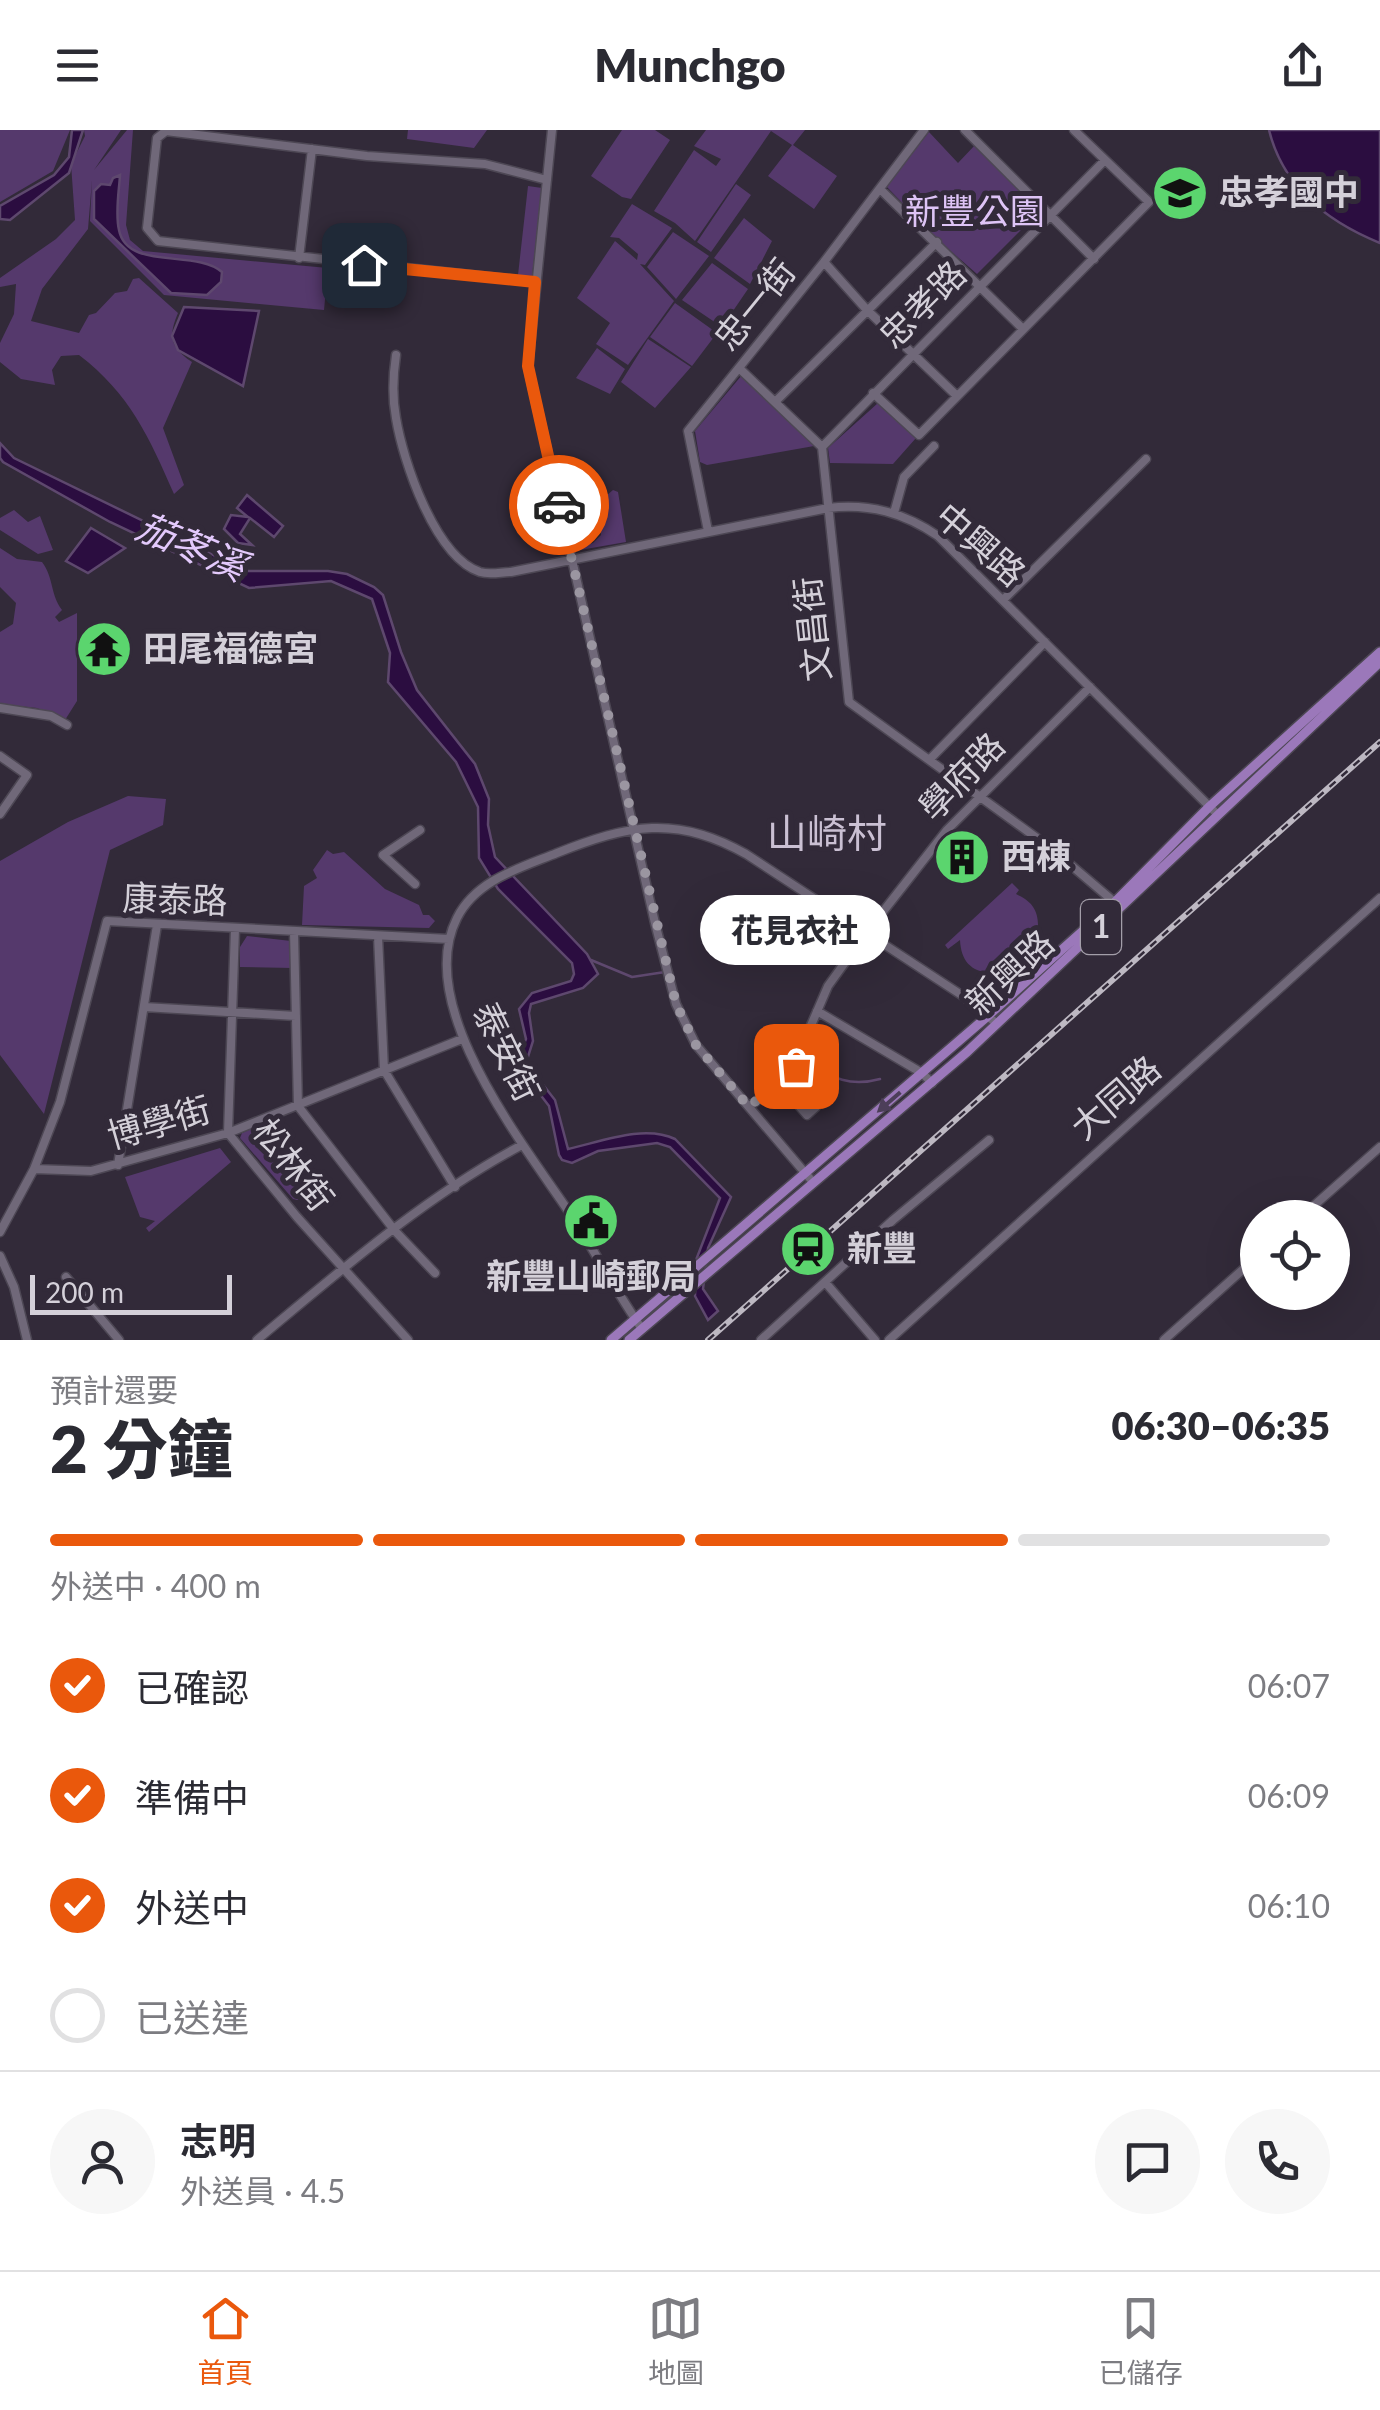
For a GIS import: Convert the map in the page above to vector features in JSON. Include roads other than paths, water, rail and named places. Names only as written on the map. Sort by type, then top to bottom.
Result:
[{"type":"main road","name":"新興路","points":[[642,1328],[922,1073],[992,1019],[1118,906],[1380,652]]},
{"type":"main road","name":"新興路","points":[[1213,810],[1267,772],[1380,662]]},
{"type":"main road","name":"新興路","points":[[635,1319],[714,1251],[932,1083],[992,1019]]},
{"type":"main road","name":"1","points":[[611,1340],[635,1319]]},
{"type":"main road","name":"1","points":[[629,1340],[642,1328]]},
{"type":"street","points":[[552,130],[528,366],[667,970],[685,1028],[696,1045],[809,1177]]},
{"type":"street","name":"忠一街","points":[[708,532],[688,431],[924,130]]},
{"type":"street","points":[[966,130],[1094,259]]},
{"type":"street","points":[[874,393],[919,435],[1150,202],[1074,130]]},
{"type":"street","points":[[535,282],[298,258],[152,238],[147,228],[160,132],[485,164],[548,180]]},
{"type":"street","points":[[298,258],[312,149]]},
{"type":"street","name":"忠孝路","points":[[822,447],[1106,160]]},
{"type":"street","points":[[880,189],[1024,329]]},
{"type":"street","points":[[775,402],[937,242]]},
{"type":"street","points":[[824,262],[866,310],[957,396]]},
{"type":"street","name":"中興路","points":[[396,354],[394,405],[401,438],[430,516],[461,562],[484,574],[828,508],[865,506],[894,512],[938,536],[1213,810]]},
{"type":"street","points":[[739,368],[822,447],[828,508]]},
{"type":"street","points":[[894,512],[904,476],[934,446]]},
{"type":"street","points":[[1004,600],[1146,458]]},
{"type":"street","name":"文昌街","points":[[828,508],[849,702],[1052,849],[1118,906]]},
{"type":"street","points":[[930,759],[1045,642]]},
{"type":"street","name":"學府路","points":[[749,1107],[796,1066],[828,986],[866,932],[979,795],[1090,687]]},
{"type":"street","points":[[0,708],[51,716],[67,725]]},
{"type":"street","points":[[0,756],[27,775],[0,814]]},
{"type":"street","points":[[449,938],[466,903],[516,869],[591,840],[678,827],[723,840],[992,1019]]},
{"type":"street","points":[[415,884],[383,854],[420,830]]},
{"type":"street","name":"大同路","points":[[889,1340],[1380,898]]},
{"type":"street","name":"康泰路","points":[[0,1232],[34,1169],[60,1102],[107,922],[449,938]]},
{"type":"street","points":[[118,1165],[156,925]]},
{"type":"street","name":"松林街","points":[[235,930],[228,1133],[408,1340]]},
{"type":"street","points":[[294,932],[298,1106],[395,1231],[435,1273]]},
{"type":"street","points":[[378,936],[384,1070],[455,1187]]},
{"type":"street","name":"泰安街","points":[[449,938],[449,991],[462,1039],[522,1145],[642,1328]]},
{"type":"street","points":[[144,1007],[296,1016]]},
{"type":"street","points":[[818,1011],[922,1073],[932,1083]]},
{"type":"street","name":"博學街","points":[[34,1169],[71,1172],[118,1165],[228,1133],[462,1039]]},
{"type":"street","points":[[780,1082],[807,1115],[816,1107]]},
{"type":"street","points":[[761,1340],[989,1140]]},
{"type":"street","points":[[258,1340],[342,1268],[455,1187],[522,1145]]},
{"type":"street","points":[[1320,1200],[1380,1146]]},
{"type":"street","points":[[0,1256],[14,1287],[26,1340]]},
{"type":"street","points":[[1164,1340],[1240,1272]]},
{"type":"street","points":[[66,1277],[119,1340]]},
{"type":"street","points":[[825,1282],[875,1340]]},
{"type":"water","points":[[72,130],[83,130],[69,173],[10,220],[0,219],[0,206],[54,175],[69,157]]},
{"type":"water","points":[[1269,130],[1380,130],[1380,243],[1343,224],[1310,200],[1285,169]]},
{"type":"water","points":[[120,175],[117,217],[125,243],[148,255],[210,265],[222,272],[221,282],[207,295],[171,293],[94,219],[94,191],[101,184],[110,185]]},
{"type":"water","points":[[184,307],[259,311],[243,386],[178,350],[172,336]]},
{"type":"water","name":"茄苳溪","points":[[0,443],[14,458],[246,571],[347,574],[383,595],[417,690],[475,764],[489,799],[488,825],[495,857],[587,954],[598,974],[583,988],[531,1004],[529,1013],[533,1041],[526,1063],[555,1100],[568,1149],[622,1136],[663,1135],[675,1139],[731,1197],[708,1248],[703,1289],[718,1311],[708,1320],[695,1296],[696,1260],[720,1198],[670,1147],[657,1143],[598,1151],[572,1163],[562,1160],[549,1106],[516,1063],[526,1039],[519,1009],[532,993],[571,981],[572,963],[498,889],[479,858],[478,807],[456,762],[388,682],[390,653],[372,599],[331,581],[249,588],[110,522],[3,462]]},
{"type":"water","points":[[247,495],[283,526],[274,537],[250,518],[240,534],[252,545],[238,543],[224,529],[231,515],[248,517],[237,508]]},
{"type":"water","points":[[91,528],[125,548],[88,573],[66,561]]},
{"type":"waterway","points":[[591,960],[632,977],[665,972]]},
{"type":"waterway","points":[[808,1061],[842,1080],[880,1079]]},
{"type":"railway","points":[[708,1340],[1380,742]]},
{"type":"place","name":"忠孝國中","points":[[1180,193]]},
{"type":"place","name":"田尾福德宮","points":[[104,649]]},
{"type":"place","name":"西棟","points":[[962,857]]},
{"type":"place","name":"花見衣社","points":[[796,1066]]},
{"type":"place","name":"新豐山崎郵局","points":[[591,1221]]},
{"type":"place","name":"新豐","points":[[808,1249]]},
{"type":"district","name":"山崎村","points":[[827,834]]},
{"type":"park label","name":"新豐公園","points":[[975,212]]}]
